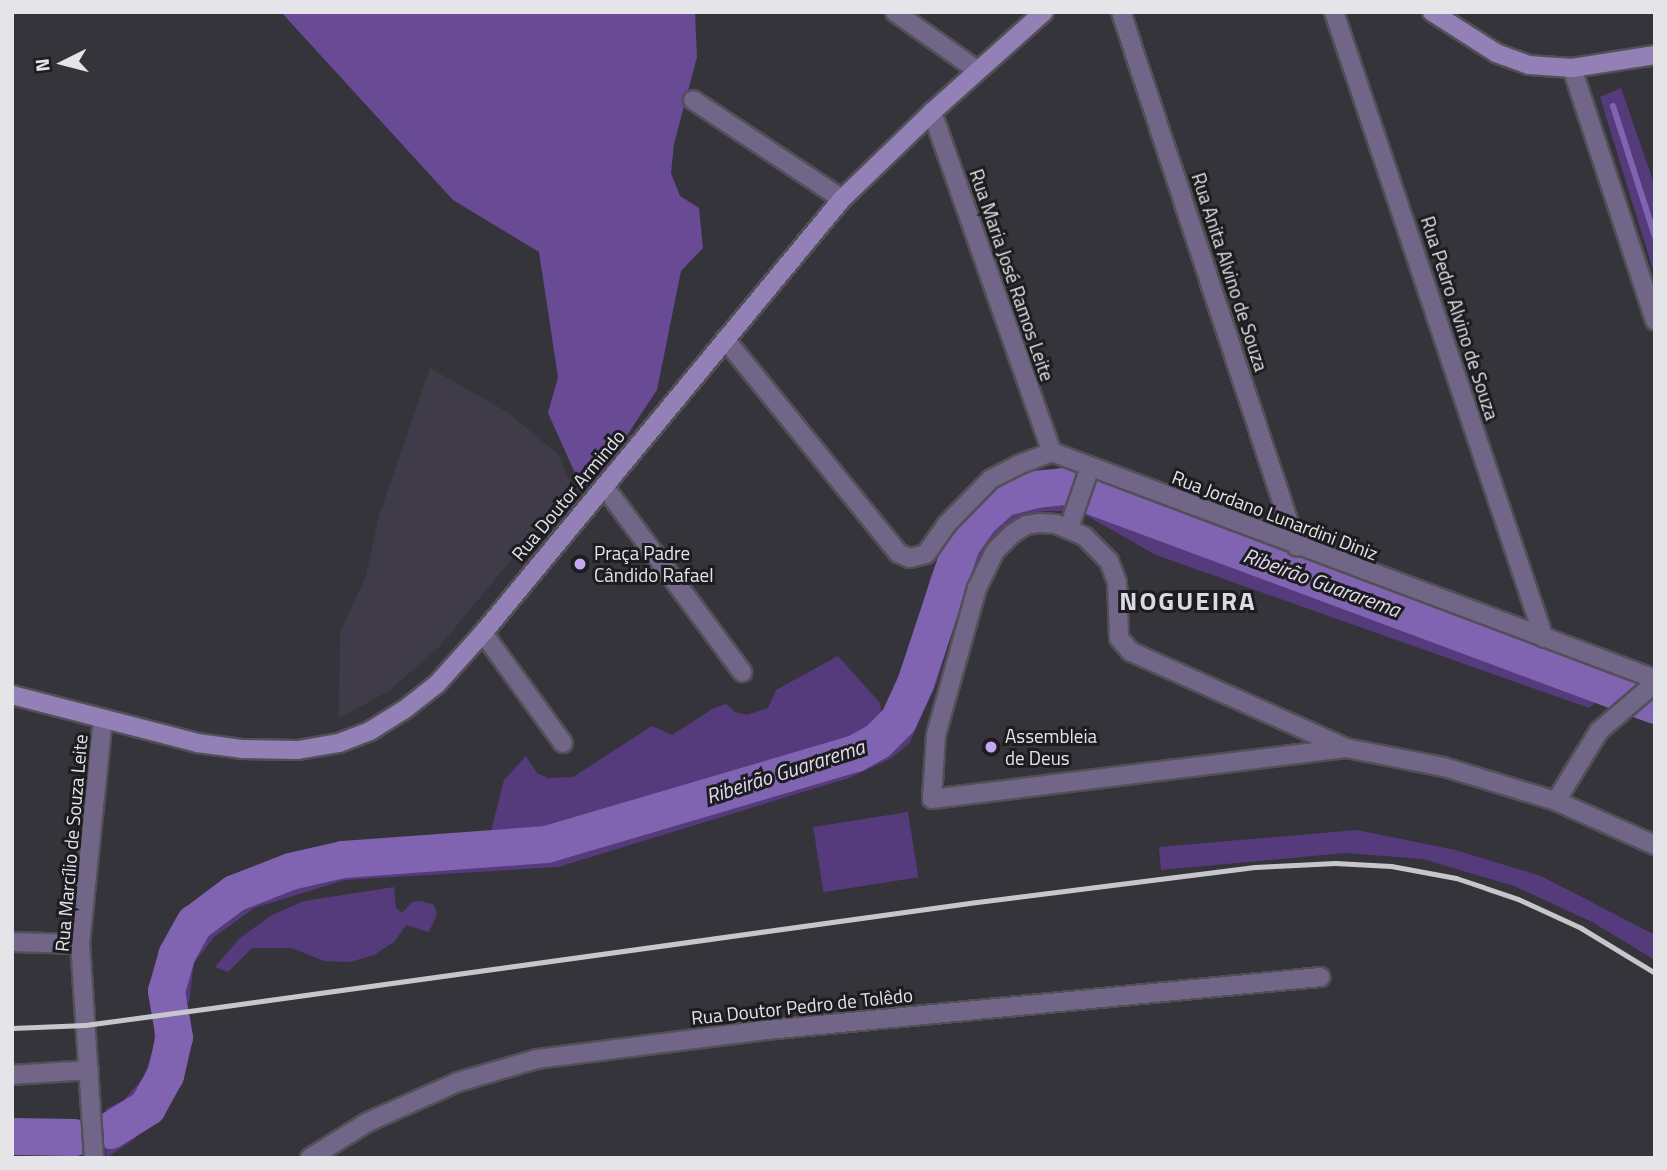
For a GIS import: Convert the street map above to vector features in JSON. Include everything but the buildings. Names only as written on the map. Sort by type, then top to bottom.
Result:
[{"type":"street","points":[[895,12],[977,70]]},
{"type":"street","name":"Rua Doutor Armindo","points":[[12,695],[197,743],[242,749],[298,750],[338,743],[370,731],[404,710],[437,684],[483,633],[842,199],[932,111],[1044,12]]},
{"type":"street","name":"Rua Anita Alvino de Souza","points":[[1121,12],[1297,547]]},
{"type":"street","name":"Rua Pedro Alvino de Souza","points":[[1334,12],[1544,638]]},
{"type":"street","points":[[1432,12],[1496,53],[1529,65],[1573,68],[1655,54]]},
{"type":"street","points":[[1573,68],[1655,321]]},
{"type":"street","points":[[693,100],[842,199]]},
{"type":"street","name":"Rua Maria José Ramos Leite","points":[[932,111],[1052,452]]},
{"type":"street","points":[[725,339],[898,553],[910,558],[926,554],[946,524],[991,479],[1018,464],[1052,452]]},
{"type":"street","name":"Rua Jordano Lunardini Diniz","points":[[1052,452],[1089,472],[1544,638],[1652,685]]},
{"type":"street","points":[[1071,523],[1089,472]]},
{"type":"street","points":[[604,486],[742,672]]},
{"type":"street","points":[[1346,748],[932,799],[936,735],[977,588],[995,551],[1012,534],[1026,525],[1071,523],[1109,561],[1116,582],[1119,638],[1131,652],[1346,748],[1444,767],[1556,801],[1655,845]]},
{"type":"street","points":[[483,633],[563,743]]},
{"type":"street","points":[[1556,801],[1599,731],[1652,685]]},
{"type":"street","name":"Rua Marcílio de Souza Leite","points":[[94,1158],[92,1095],[80,944],[103,719]]},
{"type":"street","points":[[12,943],[80,944]]},
{"type":"street","name":"Rua Doutor Pedro de Tolêdo","points":[[310,1158],[368,1122],[458,1082],[537,1059],[795,1027],[1320,977]]},
{"type":"street","points":[[12,1075],[89,1070]]},
{"type":"shaded area","points":[[281,12],[695,12],[697,57],[674,144],[671,173],[680,196],[699,208],[703,248],[681,271],[657,390],[602,473],[575,473],[548,413],[558,377],[539,252],[453,200]]},
{"type":"shaded area","points":[[1621,88],[1655,187],[1655,276],[1600,97]]},
{"type":"shaded area","points":[[430,368],[507,412],[558,454],[572,486],[439,647],[389,691],[339,718],[340,632],[366,576],[379,516]]},
{"type":"shaded area","points":[[1042,471],[1076,475],[1065,511],[1045,511],[1020,516],[994,535],[967,581],[937,682],[909,744],[890,759],[849,778],[558,867],[345,880],[254,908],[214,937],[194,963],[189,1002],[152,1007],[162,964],[190,913],[213,895],[252,872],[295,855],[339,845],[490,835],[504,780],[526,756],[537,773],[548,778],[573,777],[652,726],[672,735],[714,708],[726,704],[735,712],[747,715],[768,708],[776,690],[838,656],[880,703],[882,715],[896,693],[906,667],[930,578],[947,536],[970,506],[992,489],[1017,477]]},
{"type":"shaded area","points":[[1092,481],[1621,679],[1589,708],[1156,555],[1082,513]]},
{"type":"shaded area","points":[[908,812],[918,877],[824,892],[813,827]]},
{"type":"shaded area","points":[[1357,830],[1455,850],[1541,876],[1655,935],[1655,960],[1592,922],[1514,886],[1423,859],[1345,853],[1161,870],[1159,847]]},
{"type":"shaded area","points":[[394,887],[396,908],[402,913],[412,902],[421,901],[434,905],[437,914],[429,932],[406,925],[395,941],[374,955],[350,962],[324,961],[292,948],[252,948],[228,972],[215,967],[240,938],[272,915],[304,901]]},
{"type":"shaded area","points":[[188,1019],[185,1054],[173,1095],[133,1140],[106,1158],[106,1109],[124,1100],[143,1078],[154,1049],[154,1024]]},
{"type":"waterway","points":[[1613,106],[1655,237]]},
{"type":"waterway","name":"Ribeirão Guararema","points":[[110,1130],[147,1107],[165,1075],[174,1037],[166,991],[176,955],[194,923],[234,893],[290,871],[343,859],[546,844],[855,753],[877,741],[898,720],[915,683],[961,545],[980,518],[1002,498],[1035,489],[1065,486],[1655,705]]},
{"type":"waterway","name":"Ribeirão Guararema","points":[[12,1136],[74,1137]]},
{"type":"railway","points":[[12,1028],[85,1025],[977,902],[1255,867],[1335,863],[1391,866],[1456,878],[1518,899],[1581,928],[1655,973]]},
{"type":"place","name":"Praça Padre Cândido Rafael","points":[[580,564]]},
{"type":"place","name":"Assembleia de Deus","points":[[991,747]]},
{"type":"district","name":"NOGUEIRA","points":[[1188,601]]}]
